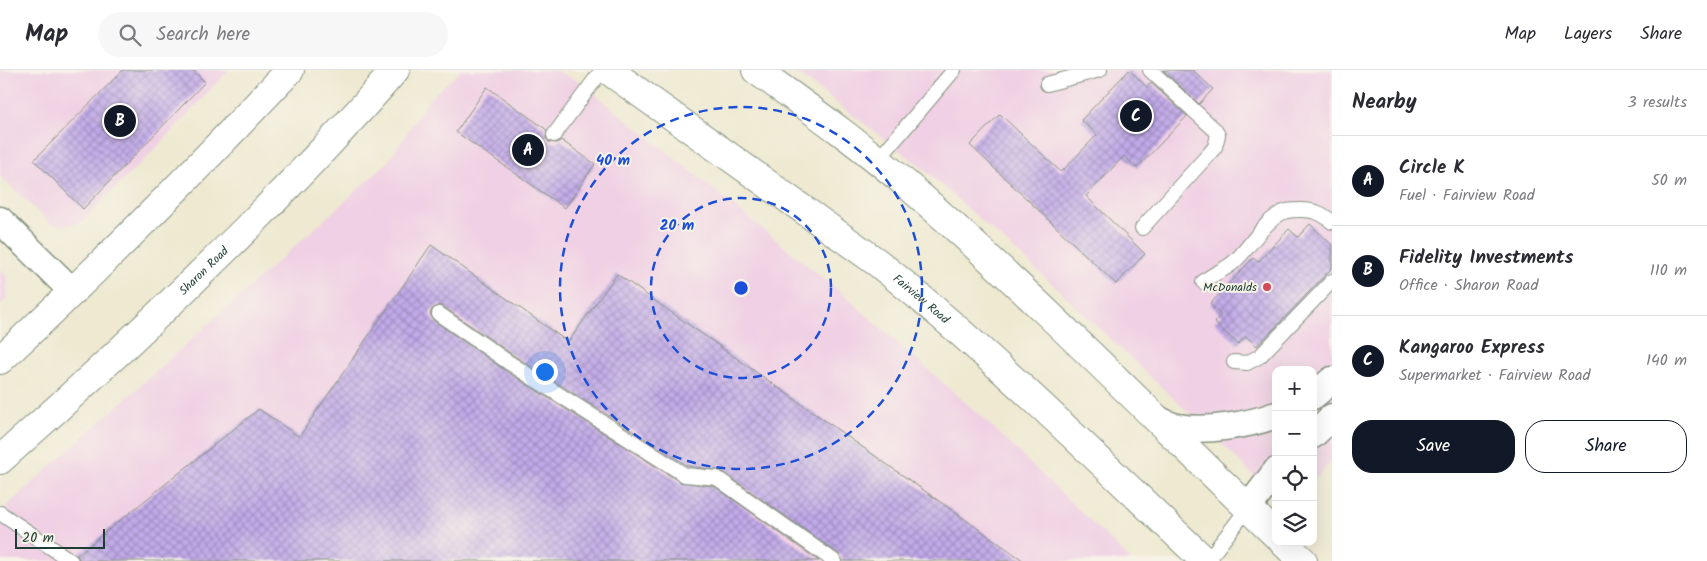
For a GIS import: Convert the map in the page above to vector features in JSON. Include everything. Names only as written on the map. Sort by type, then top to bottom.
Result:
[{"type":"main road","points":[[0,360],[73,292],[196,170],[290,70]]},
{"type":"main road","name":"Sharon Road","points":[[0,460],[144,328],[223,251],[328,145],[395,70]]},
{"type":"main road","name":"Fairview Road","points":[[608,70],[878,263],[913,291],[1003,370],[1206,561]]},
{"type":"main road","points":[[756,70],[845,135],[911,188],[986,256],[1272,531]]},
{"type":"main road","points":[[1287,546],[1303,561]]},
{"type":"street","points":[[0,220],[73,292]]},
{"type":"street","points":[[1317,393],[1332,380]]},
{"type":"street","points":[[1153,416],[1178,427],[1206,428],[1236,425],[1272,416]]},
{"type":"street","points":[[1317,431],[1332,417]]},
{"type":"street","points":[[1248,508],[1272,476]]},
{"type":"lane","points":[[554,135],[602,70]]},
{"type":"lane","points":[[877,161],[954,70]]},
{"type":"lane","points":[[1047,84],[1100,70]]},
{"type":"lane","points":[[1142,228],[1209,154],[1214,147],[1218,135],[1215,130],[1150,70]]},
{"type":"lane","points":[[1203,282],[1211,275],[1224,270],[1234,262],[1279,214],[1296,210],[1319,212],[1332,222]]},
{"type":"lane","points":[[1234,362],[1247,363],[1260,356],[1332,280]]},
{"type":"lane","points":[[439,314],[508,362],[685,475],[717,478],[834,561]]},
{"type":"lane","points":[[1206,561],[1248,508]]},
{"type":"lane","points":[[0,513],[71,561]]},
{"type":"shaded area","points":[[0,70],[229,70],[156,148],[80,223],[65,226],[50,223],[0,176]]},
{"type":"shaded area","points":[[461,70],[554,70],[579,81],[838,290],[985,420],[1132,561],[0,561],[0,512],[387,163],[430,98]]},
{"type":"shaded area","points":[[793,70],[1332,70],[1332,460],[1317,477],[1317,366],[1272,366],[1272,494],[1048,280],[920,166]]},
{"type":"shaded area","points":[[0,268],[8,278],[6,300],[0,305]]},
{"type":"building","points":[[123,70],[193,70],[205,82],[83,209],[34,160]]},
{"type":"building","points":[[1129,70],[1147,87],[1151,83],[1187,116],[1137,168],[1124,156],[1086,196],[1145,254],[1116,284],[970,145],[1000,114],[1061,172],[1097,135],[1081,120]]},
{"type":"building","points":[[1163,70],[1193,70],[1213,89],[1199,104]]},
{"type":"building","points":[[487,87],[547,130],[546,138],[549,142],[557,143],[561,140],[595,164],[565,208],[456,132]]},
{"type":"building","name":"McDonalds","points":[[1310,224],[1332,245],[1332,268],[1257,346],[1246,336],[1238,344],[1214,322],[1221,315],[1210,304],[1253,258],[1258,262],[1289,229],[1298,237]]},
{"type":"building","points":[[431,245],[568,342],[617,274],[1024,561],[843,561],[839,554],[722,471],[688,466],[513,355],[439,305],[432,309],[430,314],[434,321],[503,369],[680,482],[714,486],[819,561],[80,561],[77,555],[259,409],[299,437]]},
{"type":"place","name":"Kangaroo Express","points":[[1136,116]]},
{"type":"place","name":"Fidelity Investments","points":[[120,121]]},
{"type":"place","name":"Circle K","points":[[528,150]]},
{"type":"place","name":"McDonalds","points":[[1267,287]]}]
